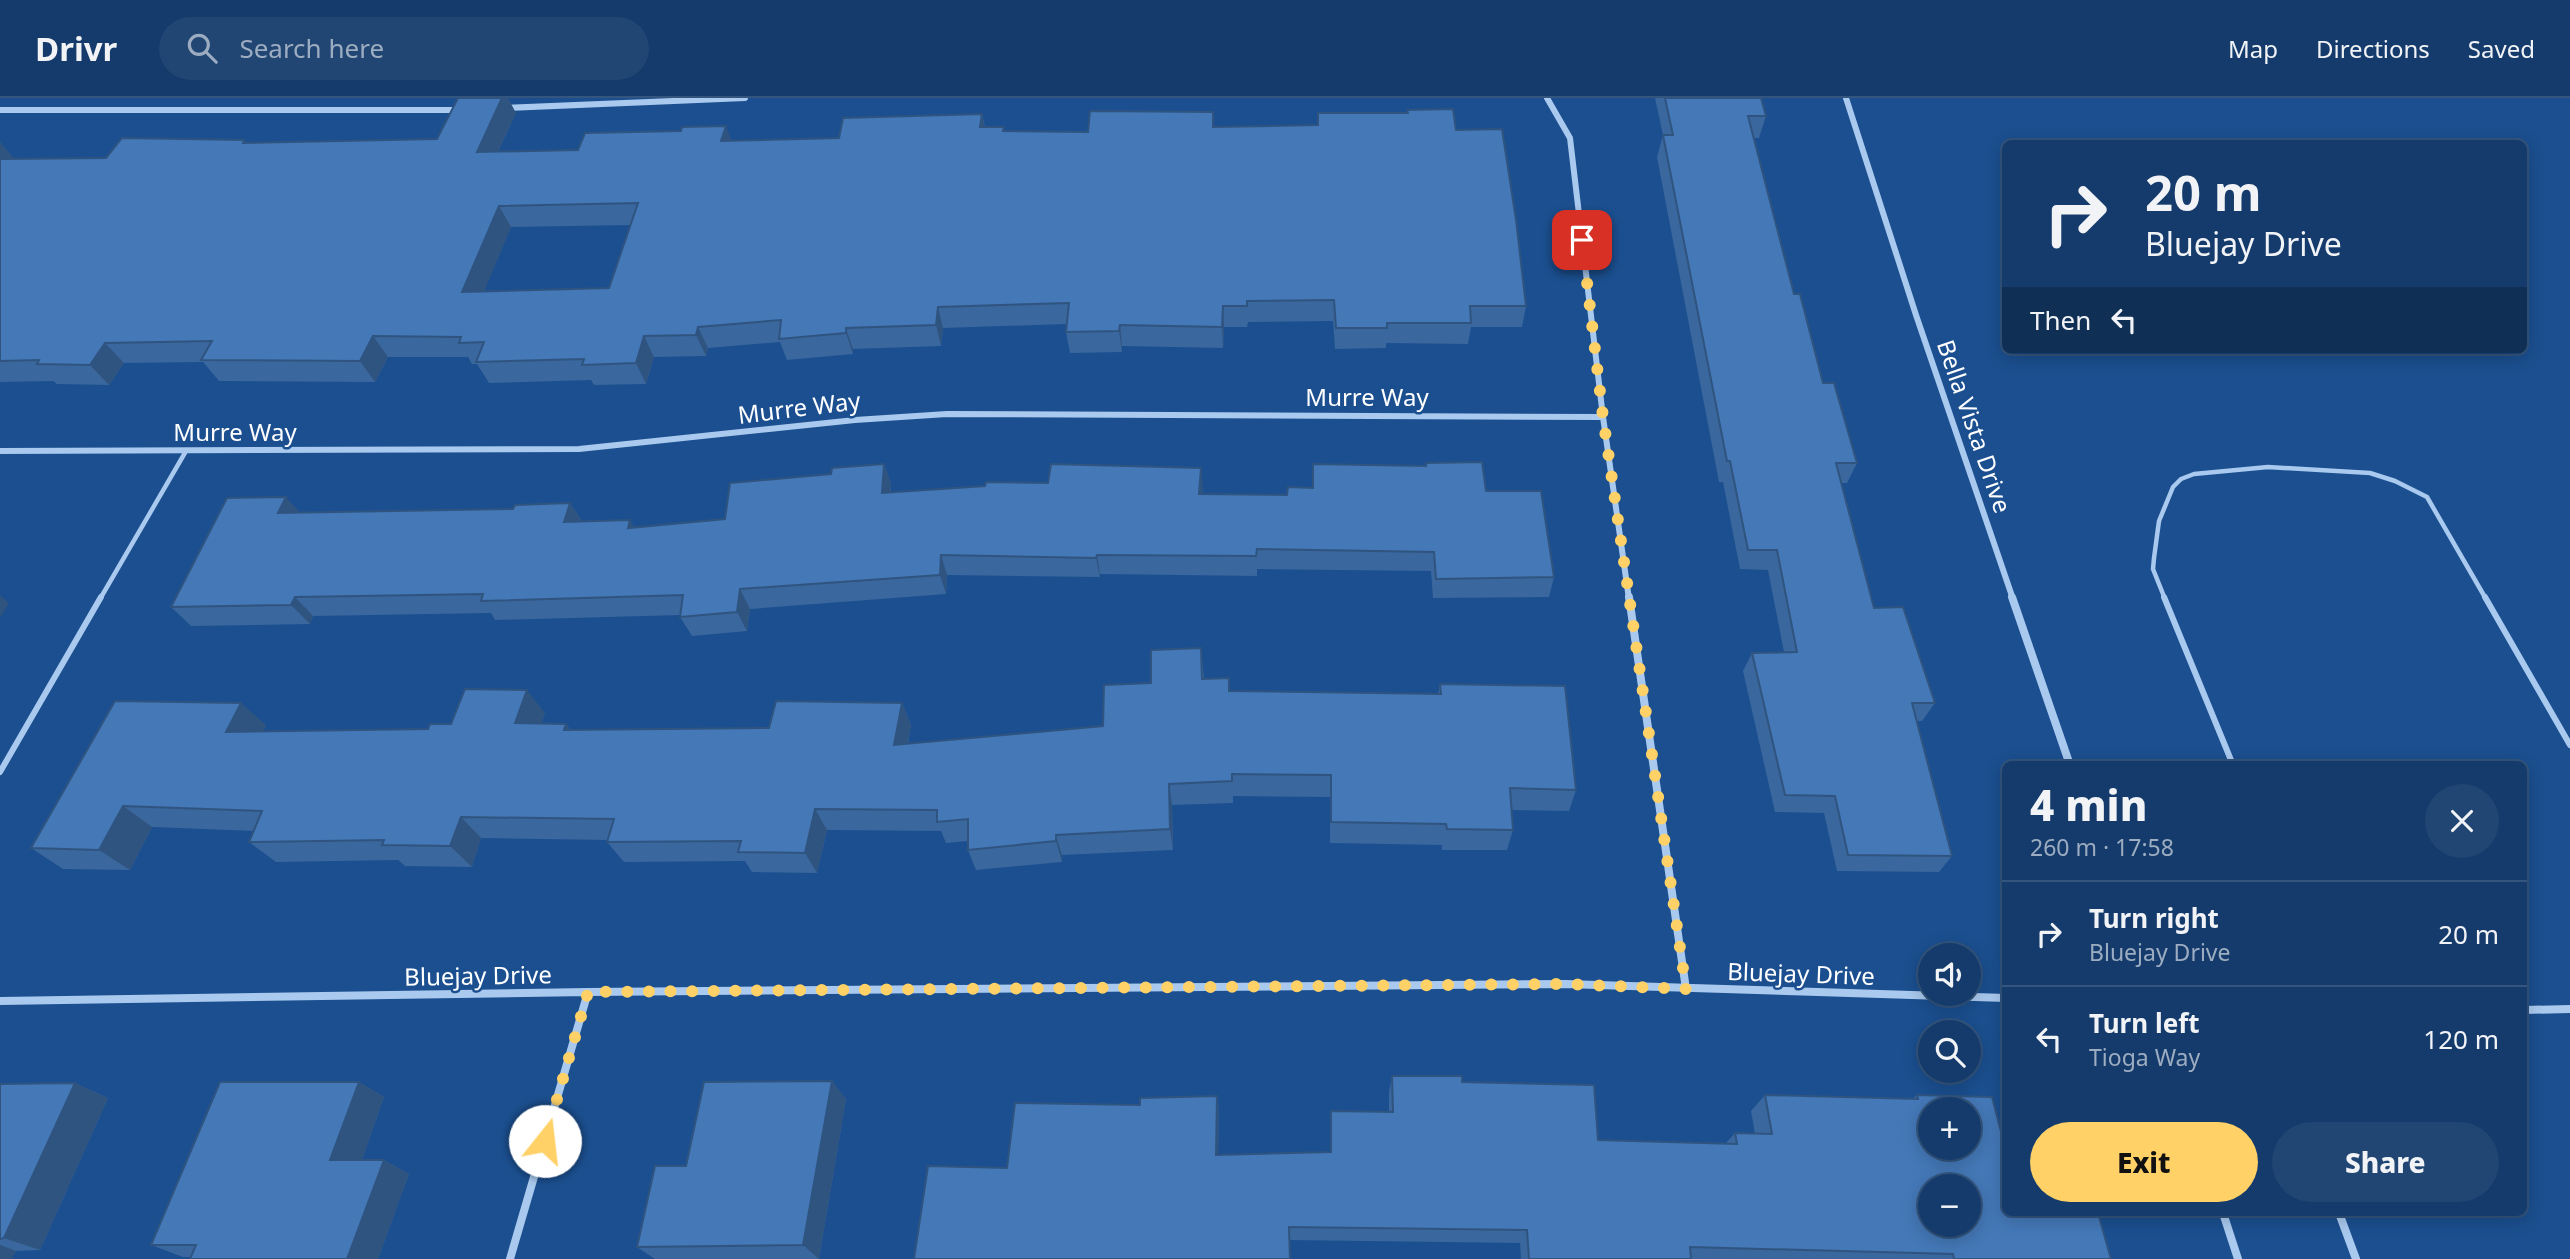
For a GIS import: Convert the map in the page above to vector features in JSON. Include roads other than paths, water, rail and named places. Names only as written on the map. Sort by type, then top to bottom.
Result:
[{"type":"street","points":[[502,108],[745,98]]},
{"type":"street","points":[[1548,98],[1570,138],[1603,417],[1686,989]]},
{"type":"street","name":"Bella Vista Drive","points":[[1846,98],[1921,328],[2069,761]]},
{"type":"street","points":[[0,110],[463,110]]},
{"type":"street","name":"Murre Way","points":[[0,451],[579,449],[668,443],[864,417],[947,414],[1603,417]]},
{"type":"street","name":"Bluejay Drive","points":[[0,1001],[588,992],[1552,984],[2002,998]]},
{"type":"street","points":[[510,1259],[588,992]]},
{"type":"street","points":[[2527,1010],[2570,1009]]},
{"type":"street","points":[[2224,1216],[2238,1259]]},
{"type":"street","points":[[2340,1216],[2356,1259]]},
{"type":"lane","points":[[0,772],[186,451]]},
{"type":"lane","points":[[2231,761],[2153,569],[2155,540],[2166,497],[2182,478],[2203,470],[2233,467],[2363,471],[2406,485],[2427,497],[2570,746]]}]
